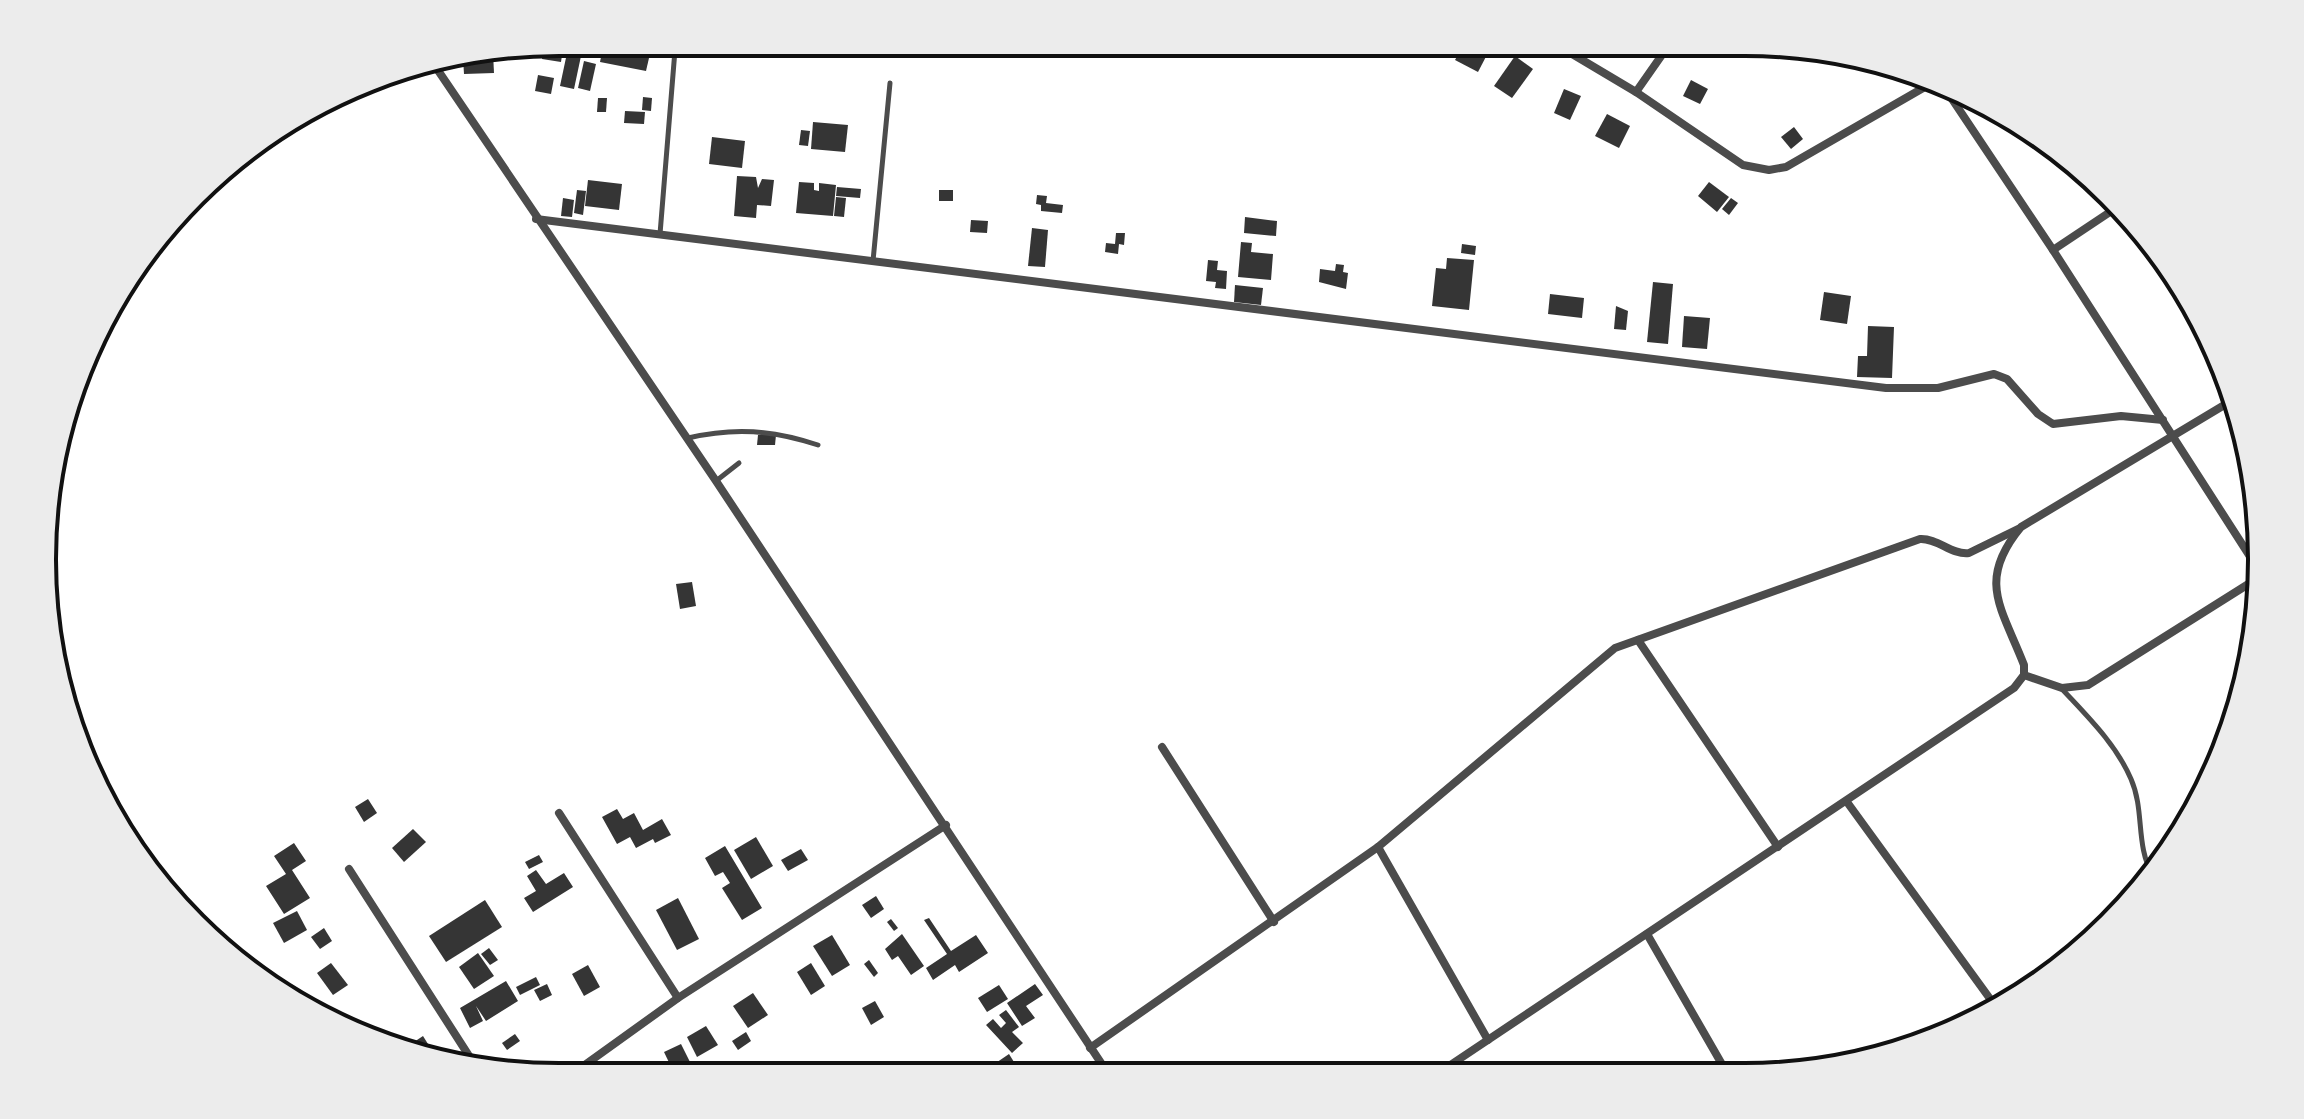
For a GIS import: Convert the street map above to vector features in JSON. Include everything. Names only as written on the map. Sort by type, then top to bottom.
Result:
[{"type":"street","points":[[1576,56],[1636,92],[1743,165],[1769,170],[1786,167],[1923,89]]},
{"type":"street","points":[[1636,92],[1661,56]]},
{"type":"street","points":[[438,71],[946,825],[1101,1063]]},
{"type":"street","points":[[1951,101],[2053,250],[2248,553]]},
{"type":"street","points":[[2053,250],[2109,212]]},
{"type":"street","points":[[536,219],[1886,388],[1938,388],[1994,374],[2007,379],[2038,414],[2053,424],[2121,416],[2163,420]]},
{"type":"street","points":[[1090,1048],[1378,847],[1615,648],[1920,539],[1928,539],[1961,554],[1969,553],[2021,527],[2224,406]]},
{"type":"street","points":[[1454,1063],[2014,688],[2024,675],[2024,665],[1994,581],[1999,561],[2021,527]]},
{"type":"street","points":[[2024,675],[2062,688],[2088,685],[2247,585]]},
{"type":"street","points":[[1638,640],[1778,847]]},
{"type":"street","points":[[1162,747],[1274,922]]},
{"type":"street","points":[[1847,802],[1990,999]]},
{"type":"street","points":[[559,813],[678,998]]},
{"type":"street","points":[[587,1063],[678,998],[946,825]]},
{"type":"street","points":[[1378,847],[1488,1040]]},
{"type":"street","points":[[349,869],[468,1054]]},
{"type":"street","points":[[1647,934],[1721,1063]]},
{"type":"lane","points":[[660,234],[675,56]]},
{"type":"lane","points":[[873,261],[890,83]]},
{"type":"lane","points":[[687,438],[712,432],[771,431],[818,445]]},
{"type":"lane","points":[[716,481],[739,463]]},
{"type":"lane","points":[[2062,688],[2109,741],[2132,780],[2139,810],[2138,837],[2147,861]]},
{"type":"building","points":[[562,56],[561,62],[542,59],[542,57]]},
{"type":"building","points":[[566,56],[581,56],[574,89],[560,86]]},
{"type":"building","points":[[601,56],[649,56],[646,71],[600,62]]},
{"type":"building","points":[[1457,56],[1486,56],[1478,72],[1455,60]]},
{"type":"building","points":[[1515,56],[1533,69],[1512,98],[1494,86]]},
{"type":"building","points":[[493,60],[494,73],[464,74],[463,66]]},
{"type":"building","points":[[584,61],[596,64],[590,91],[578,88]]},
{"type":"building","points":[[538,75],[554,78],[551,94],[535,91]]},
{"type":"building","points":[[1691,80],[1708,89],[1700,104],[1683,96]]},
{"type":"building","points":[[1564,89],[1581,96],[1570,120],[1554,113]]},
{"type":"building","points":[[643,97],[652,98],[651,111],[642,110]]},
{"type":"building","points":[[598,98],[607,98],[606,112],[597,112]]},
{"type":"building","points":[[625,111],[645,112],[644,124],[624,123]]},
{"type":"building","points":[[1607,114],[1630,126],[1619,148],[1595,136]]},
{"type":"building","points":[[813,122],[848,125],[845,152],[811,149]]},
{"type":"building","points":[[1794,127],[1803,139],[1791,149],[1781,137]]},
{"type":"building","points":[[801,130],[810,131],[808,146],[799,145]]},
{"type":"building","points":[[712,137],[745,141],[742,168],[709,164]]},
{"type":"building","points":[[737,176],[756,177],[758,188],[762,179],[774,180],[771,206],[757,205],[756,218],[734,216]]},
{"type":"building","points":[[588,180],[622,184],[619,210],[585,206]]},
{"type":"building","points":[[799,182],[814,183],[814,190],[819,191],[819,183],[836,185],[833,216],[796,213]]},
{"type":"building","points":[[1709,182],[1729,197],[1717,212],[1698,196]]},
{"type":"building","points":[[837,187],[861,189],[860,198],[836,196]]},
{"type":"building","points":[[577,190],[586,191],[583,215],[574,213]]},
{"type":"building","points":[[939,190],[953,190],[953,201],[939,201]]},
{"type":"building","points":[[1037,195],[1047,196],[1046,203],[1063,205],[1062,213],[1041,211],[1041,205],[1036,204]]},
{"type":"building","points":[[836,197],[846,198],[844,217],[834,216]]},
{"type":"building","points":[[563,198],[574,200],[572,217],[561,216]]},
{"type":"building","points":[[1731,198],[1738,203],[1729,215],[1722,209]]},
{"type":"building","points":[[1245,217],[1277,221],[1276,236],[1244,233]]},
{"type":"building","points":[[971,220],[988,221],[987,233],[970,232]]},
{"type":"building","points":[[1032,228],[1048,230],[1045,267],[1028,266]]},
{"type":"building","points":[[1116,233],[1125,233],[1124,245],[1119,244],[1118,254],[1105,252],[1106,243],[1115,244]]},
{"type":"building","points":[[1241,242],[1252,243],[1251,252],[1273,254],[1271,280],[1238,277]]},
{"type":"building","points":[[1462,244],[1476,246],[1475,255],[1461,253]]},
{"type":"building","points":[[1447,258],[1474,260],[1469,310],[1432,306],[1436,268],[1446,269]]},
{"type":"building","points":[[1208,260],[1218,261],[1217,270],[1227,271],[1226,289],[1215,288],[1216,282],[1206,281]]},
{"type":"building","points":[[1336,264],[1344,265],[1343,272],[1348,273],[1346,289],[1319,282],[1320,269],[1335,271]]},
{"type":"building","points":[[1653,282],[1673,284],[1668,344],[1647,342]]},
{"type":"building","points":[[1235,285],[1263,288],[1261,305],[1234,302]]},
{"type":"building","points":[[1824,292],[1851,296],[1847,324],[1820,320]]},
{"type":"building","points":[[1550,294],[1584,298],[1582,318],[1548,314]]},
{"type":"building","points":[[1616,306],[1628,311],[1626,330],[1614,329]]},
{"type":"building","points":[[1684,316],[1710,318],[1707,349],[1682,347]]},
{"type":"building","points":[[1868,326],[1894,327],[1892,378],[1857,377],[1858,356],[1867,356]]},
{"type":"building","points":[[758,435],[776,435],[775,445],[757,445]]},
{"type":"building","points":[[692,582],[696,606],[680,609],[676,584]]},
{"type":"building","points":[[368,799],[377,813],[364,822],[355,807]]},
{"type":"building","points":[[617,809],[623,819],[634,813],[643,830],[662,819],[671,835],[655,843],[653,839],[636,848],[630,837],[617,844],[602,817]]},
{"type":"building","points":[[413,829],[426,842],[404,862],[392,848]]},
{"type":"building","points":[[756,837],[773,866],[751,879],[734,850]]},
{"type":"building","points":[[294,843],[306,861],[292,870],[310,898],[284,914],[266,886],[286,874],[274,856]]},
{"type":"building","points":[[725,846],[762,908],[742,920],[722,888],[730,883],[723,872],[715,876],[705,858]]},
{"type":"building","points":[[801,849],[808,860],[788,871],[781,860]]},
{"type":"building","points":[[539,855],[543,862],[529,869],[525,862]]},
{"type":"building","points":[[536,870],[546,884],[564,873],[573,887],[533,912],[524,898],[536,891],[527,876]]},
{"type":"building","points":[[876,896],[884,909],[871,918],[862,905]]},
{"type":"building","points":[[678,898],[699,939],[677,950],[656,910]]},
{"type":"building","points":[[485,900],[502,927],[446,962],[429,936]]},
{"type":"building","points":[[297,911],[307,930],[284,943],[273,923]]},
{"type":"building","points":[[929,918],[951,951],[976,935],[988,953],[959,972],[955,965],[933,980],[926,968],[947,954],[924,920]]},
{"type":"building","points":[[891,919],[898,928],[894,931],[887,922]]},
{"type":"building","points":[[324,928],[332,941],[320,949],[311,937]]},
{"type":"building","points":[[902,934],[924,966],[911,975],[898,956],[892,960],[885,949]]},
{"type":"building","points":[[832,935],[850,965],[832,976],[813,946]]},
{"type":"building","points":[[489,948],[498,960],[490,965],[481,954]]},
{"type":"building","points":[[478,953],[494,976],[474,989],[459,967]]},
{"type":"building","points":[[869,960],[878,973],[874,977],[864,964]]},
{"type":"building","points":[[331,963],[348,985],[333,995],[317,973]]},
{"type":"building","points":[[811,963],[825,986],[811,995],[797,972]]},
{"type":"building","points":[[588,965],[600,987],[584,996],[572,974]]},
{"type":"building","points":[[536,977],[540,985],[520,995],[516,987]]},
{"type":"building","points":[[506,981],[518,1001],[486,1021],[476,1006],[483,1021],[470,1028],[460,1008]]},
{"type":"building","points":[[547,984],[552,995],[540,1001],[534,990]]},
{"type":"building","points":[[1035,984],[1043,995],[1026,1006],[1035,1018],[1022,1026],[1007,1003]]},
{"type":"building","points":[[999,985],[1008,999],[987,1012],[978,998]]},
{"type":"building","points":[[753,993],[768,1015],[748,1028],[733,1006]]},
{"type":"building","points":[[875,1001],[884,1017],[871,1025],[862,1008]]},
{"type":"building","points":[[1006,1010],[1019,1027],[1012,1032],[1023,1043],[1012,1053],[986,1025],[993,1019],[1001,1028],[1006,1023],[999,1015]]},
{"type":"building","points":[[706,1026],[718,1045],[697,1057],[687,1037]]},
{"type":"building","points":[[746,1032],[751,1041],[738,1050],[732,1041]]},
{"type":"building","points":[[515,1034],[520,1041],[507,1050],[502,1043]]},
{"type":"building","points":[[423,1036],[429,1046],[429,1046],[415,1041]]},
{"type":"building","points":[[681,1044],[690,1063],[669,1063],[664,1052]]},
{"type":"building","points":[[1009,1054],[1015,1063],[996,1063]]}]
